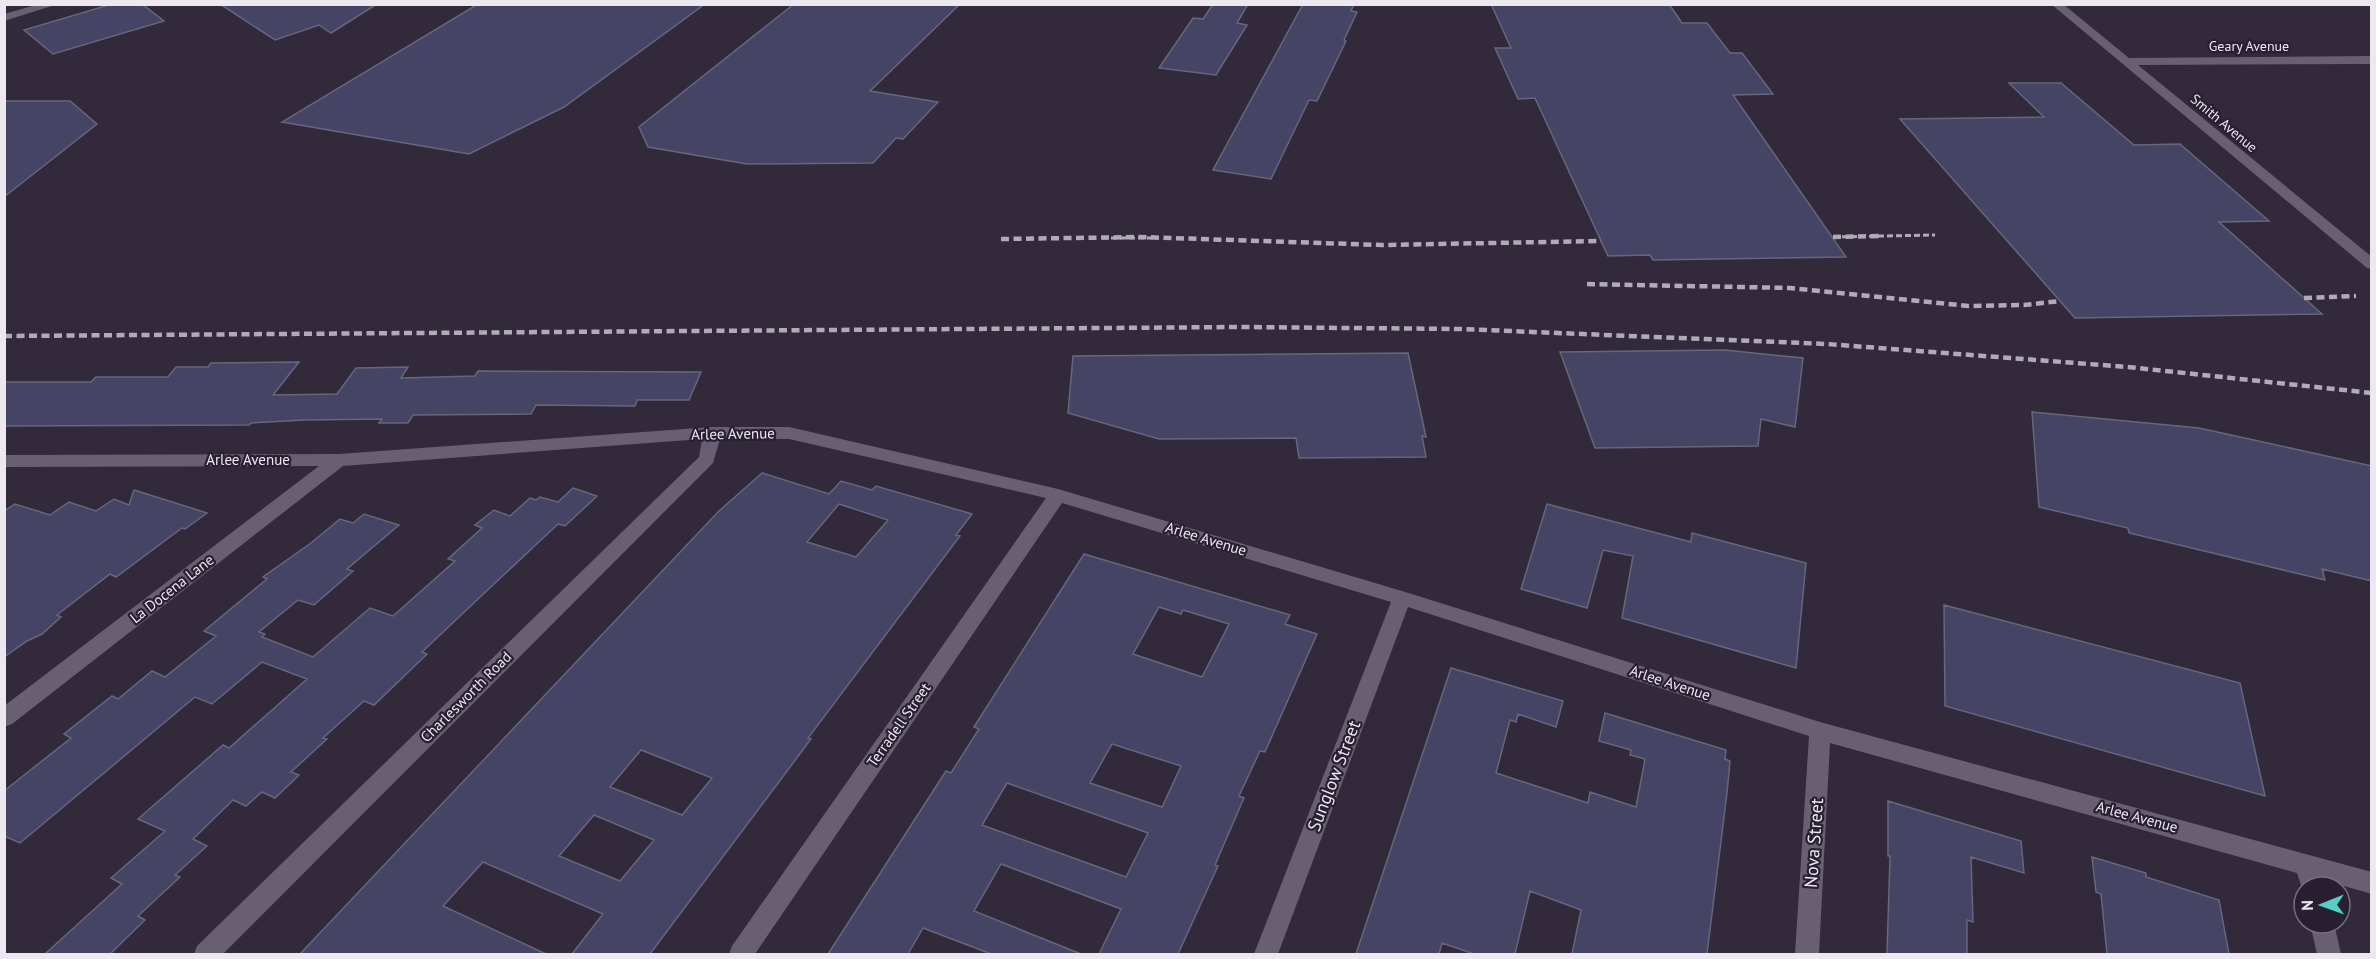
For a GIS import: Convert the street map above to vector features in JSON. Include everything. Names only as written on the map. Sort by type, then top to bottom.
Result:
[{"type":"street","points":[[4,18],[53,4]]},
{"type":"street","name":"Smith Avenue","points":[[2056,4],[2372,266]]},
{"type":"street","name":"Geary Avenue","points":[[2127,62],[2372,60]]},
{"type":"street","name":"Arlee Avenue","points":[[4,461],[339,460],[712,433],[789,433],[1058,495],[1402,598],[1820,731],[2310,875]]},
{"type":"street","name":"Charlesworth Road","points":[[206,954],[707,459],[712,433]]},
{"type":"street","name":"La Docena Lane","points":[[4,718],[339,460]]},
{"type":"street","name":"Terradell Street","points":[[741,954],[1058,495]]},
{"type":"street","name":"Sunglow Street","points":[[1266,954],[1402,598]]},
{"type":"street","name":"Nova Street","points":[[1807,954],[1820,731]]},
{"type":"street","name":"Arlee Avenue","points":[[2352,880],[2372,883]]},
{"type":"street","points":[[2325,935],[2329,954]]},
{"type":"building","points":[[112,4],[142,4],[164,21],[53,54],[24,30]]},
{"type":"building","points":[[220,4],[377,4],[331,33],[319,25],[275,40]]},
{"type":"building","points":[[478,4],[705,4],[564,107],[469,154],[282,122]]},
{"type":"building","points":[[794,4],[960,4],[870,91],[938,102],[903,139],[896,138],[873,163],[747,164],[648,147],[639,127]]},
{"type":"building","points":[[1213,4],[1248,4],[1237,23],[1247,25],[1216,75],[1159,68],[1193,18],[1203,19]]},
{"type":"building","points":[[1303,4],[1354,4],[1351,11],[1357,12],[1344,40],[1346,41],[1317,101],[1309,100],[1271,179],[1213,170]]},
{"type":"building","points":[[1491,4],[1669,4],[1682,23],[1707,23],[1730,53],[1742,53],[1773,94],[1733,95],[1846,257],[1653,260],[1650,255],[1608,256],[1535,98],[1518,99],[1495,48],[1511,48]]},
{"type":"building","points":[[2009,83],[2061,83],[2134,145],[2180,144],[2269,221],[2219,222],[2322,314],[2075,318],[1900,119],[2044,117]]},
{"type":"building","points":[[4,101],[70,101],[97,124],[4,197]]},
{"type":"building","points":[[1725,350],[1803,358],[1795,427],[1761,419],[1758,446],[1595,448],[1560,352]]},
{"type":"building","points":[[1408,353],[1426,437],[1422,436],[1426,457],[1299,458],[1296,438],[1159,439],[1068,413],[1073,356]]},
{"type":"building","points":[[299,362],[273,395],[337,394],[356,368],[408,367],[401,378],[475,376],[478,371],[701,372],[689,400],[637,400],[635,406],[536,405],[531,414],[413,415],[408,423],[379,423],[382,419],[304,420],[251,423],[249,425],[4,426],[4,382],[91,382],[96,377],[168,377],[176,367],[208,367],[211,363]]},
{"type":"building","points":[[2032,412],[2199,428],[2372,466],[2372,581],[2322,569],[2325,580],[2129,533],[2128,528],[2039,507]]},
{"type":"building","points":[[762,473],[829,494],[841,481],[872,490],[876,486],[972,514],[956,535],[960,536],[650,954],[572,954],[603,914],[483,862],[443,906],[546,954],[300,954],[719,511]],"holes":[[[839,504],[888,520],[856,557],[807,542]],[[641,750],[712,778],[682,815],[610,787]],[[594,815],[654,840],[620,881],[559,856]]]},
{"type":"building","points":[[573,488],[597,496],[565,526],[558,524],[422,652],[427,654],[374,705],[364,701],[323,738],[327,739],[291,772],[299,775],[275,798],[262,792],[246,806],[233,800],[193,839],[207,846],[175,875],[180,877],[138,916],[145,920],[110,954],[45,954],[122,884],[111,878],[165,831],[138,819],[223,745],[229,748],[307,679],[262,662],[212,704],[195,697],[20,843],[4,836],[4,791],[71,738],[64,734],[112,696],[118,699],[152,671],[165,677],[216,636],[204,631],[267,579],[263,577],[340,519],[353,523],[364,514],[399,525],[347,569],[353,571],[314,605],[298,600],[259,632],[265,634],[262,637],[313,657],[370,608],[393,616],[455,561],[448,559],[482,528],[475,525],[494,510],[510,516],[530,498],[536,500],[540,497],[558,502]]},
{"type":"building","points":[[134,490],[207,513],[185,529],[182,528],[116,577],[110,574],[57,615],[61,617],[42,634],[4,657],[4,511],[15,504],[50,515],[69,502],[96,511],[114,499],[129,505]]},
{"type":"building","points":[[1547,504],[1691,542],[1692,533],[1806,563],[1796,668],[1622,618],[1633,556],[1603,550],[1587,608],[1521,589]]},
{"type":"building","points":[[1084,554],[1290,615],[1285,624],[1317,634],[1265,752],[1260,751],[1239,796],[1244,798],[1215,865],[1218,866],[1178,954],[1099,954],[1121,909],[1001,864],[974,911],[1081,954],[991,954],[923,928],[908,954],[828,954],[946,771],[951,773],[979,729],[974,727]],"holes":[[[1159,607],[1181,614],[1183,610],[1229,624],[1202,677],[1133,654]],[[1112,744],[1181,766],[1162,807],[1090,783]],[[1007,783],[1148,833],[1126,877],[982,825]]]},
{"type":"building","points":[[1944,605],[2240,683],[2265,796],[1945,706]]},
{"type":"building","points":[[1451,668],[1563,701],[1556,727],[1518,714],[1516,722],[1510,720],[1496,773],[1588,803],[1590,792],[1636,807],[1645,759],[1630,755],[1631,750],[1599,741],[1605,713],[1726,750],[1725,759],[1730,761],[1707,954],[1572,954],[1581,910],[1530,891],[1515,954],[1474,954],[1442,943],[1439,954],[1356,954]]},
{"type":"building","points":[[1888,801],[2021,841],[2024,873],[1971,857],[1973,922],[1967,920],[1967,954],[1887,954],[1890,856],[1888,856]]},
{"type":"building","points":[[2092,857],[2146,873],[2146,877],[2219,900],[2229,954],[2107,954],[2101,894],[2096,892]]},
{"type":"railway","points":[[1882,236],[1833,237],[1935,235]]},
{"type":"railway","points":[[1001,239],[1140,237],[1382,245],[1601,241]]},
{"type":"railway","points":[[1102,238],[1157,238]]},
{"type":"railway","points":[[1587,284],[1790,288],[1968,306],[2024,305],[2060,301]]},
{"type":"railway","points":[[2304,298],[2356,296]]},
{"type":"railway","points":[[4,336],[1241,327],[1460,329],[1827,344],[2128,367],[2372,393]]}]
